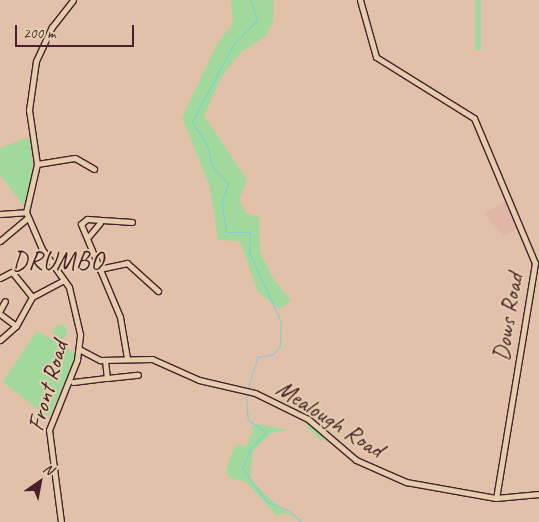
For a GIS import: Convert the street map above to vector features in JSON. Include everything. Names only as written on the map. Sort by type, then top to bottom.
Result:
[{"type":"street","points":[[0,241],[27,215],[37,164],[29,110],[36,61],[52,27],[73,0]]},
{"type":"street","name":"Dows Road","points":[[360,0],[376,57],[474,118],[535,263],[496,498]]},
{"type":"street","points":[[37,164],[75,158],[94,169]]},
{"type":"street","points":[[0,214],[27,215]]},
{"type":"street","name":"Front Road","points":[[27,215],[64,280],[77,309],[79,349],[49,430],[60,522]]},
{"type":"street","points":[[127,358],[127,339],[99,269],[89,236],[82,227],[83,220],[100,223],[132,222]]},
{"type":"street","points":[[89,236],[100,223]]},
{"type":"street","points":[[99,269],[112,262],[127,263],[158,291]]},
{"type":"street","points":[[0,278],[12,272],[32,297]]},
{"type":"street","points":[[0,340],[16,326],[32,297],[64,280]]},
{"type":"street","points":[[152,285],[157,280]]},
{"type":"street","points":[[0,310],[5,301]]},
{"type":"street","points":[[0,314],[16,326]]},
{"type":"street","name":"Mealough Road","points":[[79,349],[105,360],[127,358],[152,359],[185,376],[255,393],[308,420],[344,452],[386,475],[496,498],[539,494]]},
{"type":"street","points":[[105,360],[107,378]]},
{"type":"street","points":[[130,368],[131,376]]},
{"type":"street","points":[[77,375],[76,382],[138,375]]},
{"type":"shaded area","points":[[507,201],[519,228],[503,236],[484,213]]},
{"type":"green space","points":[[231,0],[274,0],[273,21],[266,36],[241,52],[221,78],[204,116],[247,180],[239,199],[246,214],[259,217],[260,252],[272,277],[291,301],[279,309],[258,292],[240,241],[218,240],[210,187],[182,118],[215,48],[233,22]]},
{"type":"green space","points":[[475,0],[481,0],[481,50],[475,50]]},
{"type":"green space","points":[[30,137],[33,171],[24,206],[0,175],[0,148]]},
{"type":"green space","points":[[57,325],[63,325],[67,332],[63,339],[57,339],[53,335],[53,329]]},
{"type":"green space","points":[[37,331],[77,354],[49,418],[3,382]]},
{"type":"green space","points":[[308,423],[325,438],[322,441],[306,426]]},
{"type":"green space","points":[[258,424],[288,430],[271,433],[253,451],[250,480],[278,506],[305,522],[286,513],[276,515],[246,482],[229,478],[226,470],[232,452],[238,444],[246,447],[253,430],[250,427]]},
{"type":"waterway","points":[[247,390],[258,357],[273,354],[280,346],[281,322],[249,252],[250,232],[226,232],[222,202],[228,183],[212,166],[207,145],[192,122],[233,45],[257,20],[251,0]]},
{"type":"waterway","points":[[246,394],[248,420],[266,432],[251,448],[242,468],[267,502],[289,510],[301,522]]},
{"type":"district","name":"DRUMBO","points":[[58,261]]}]
